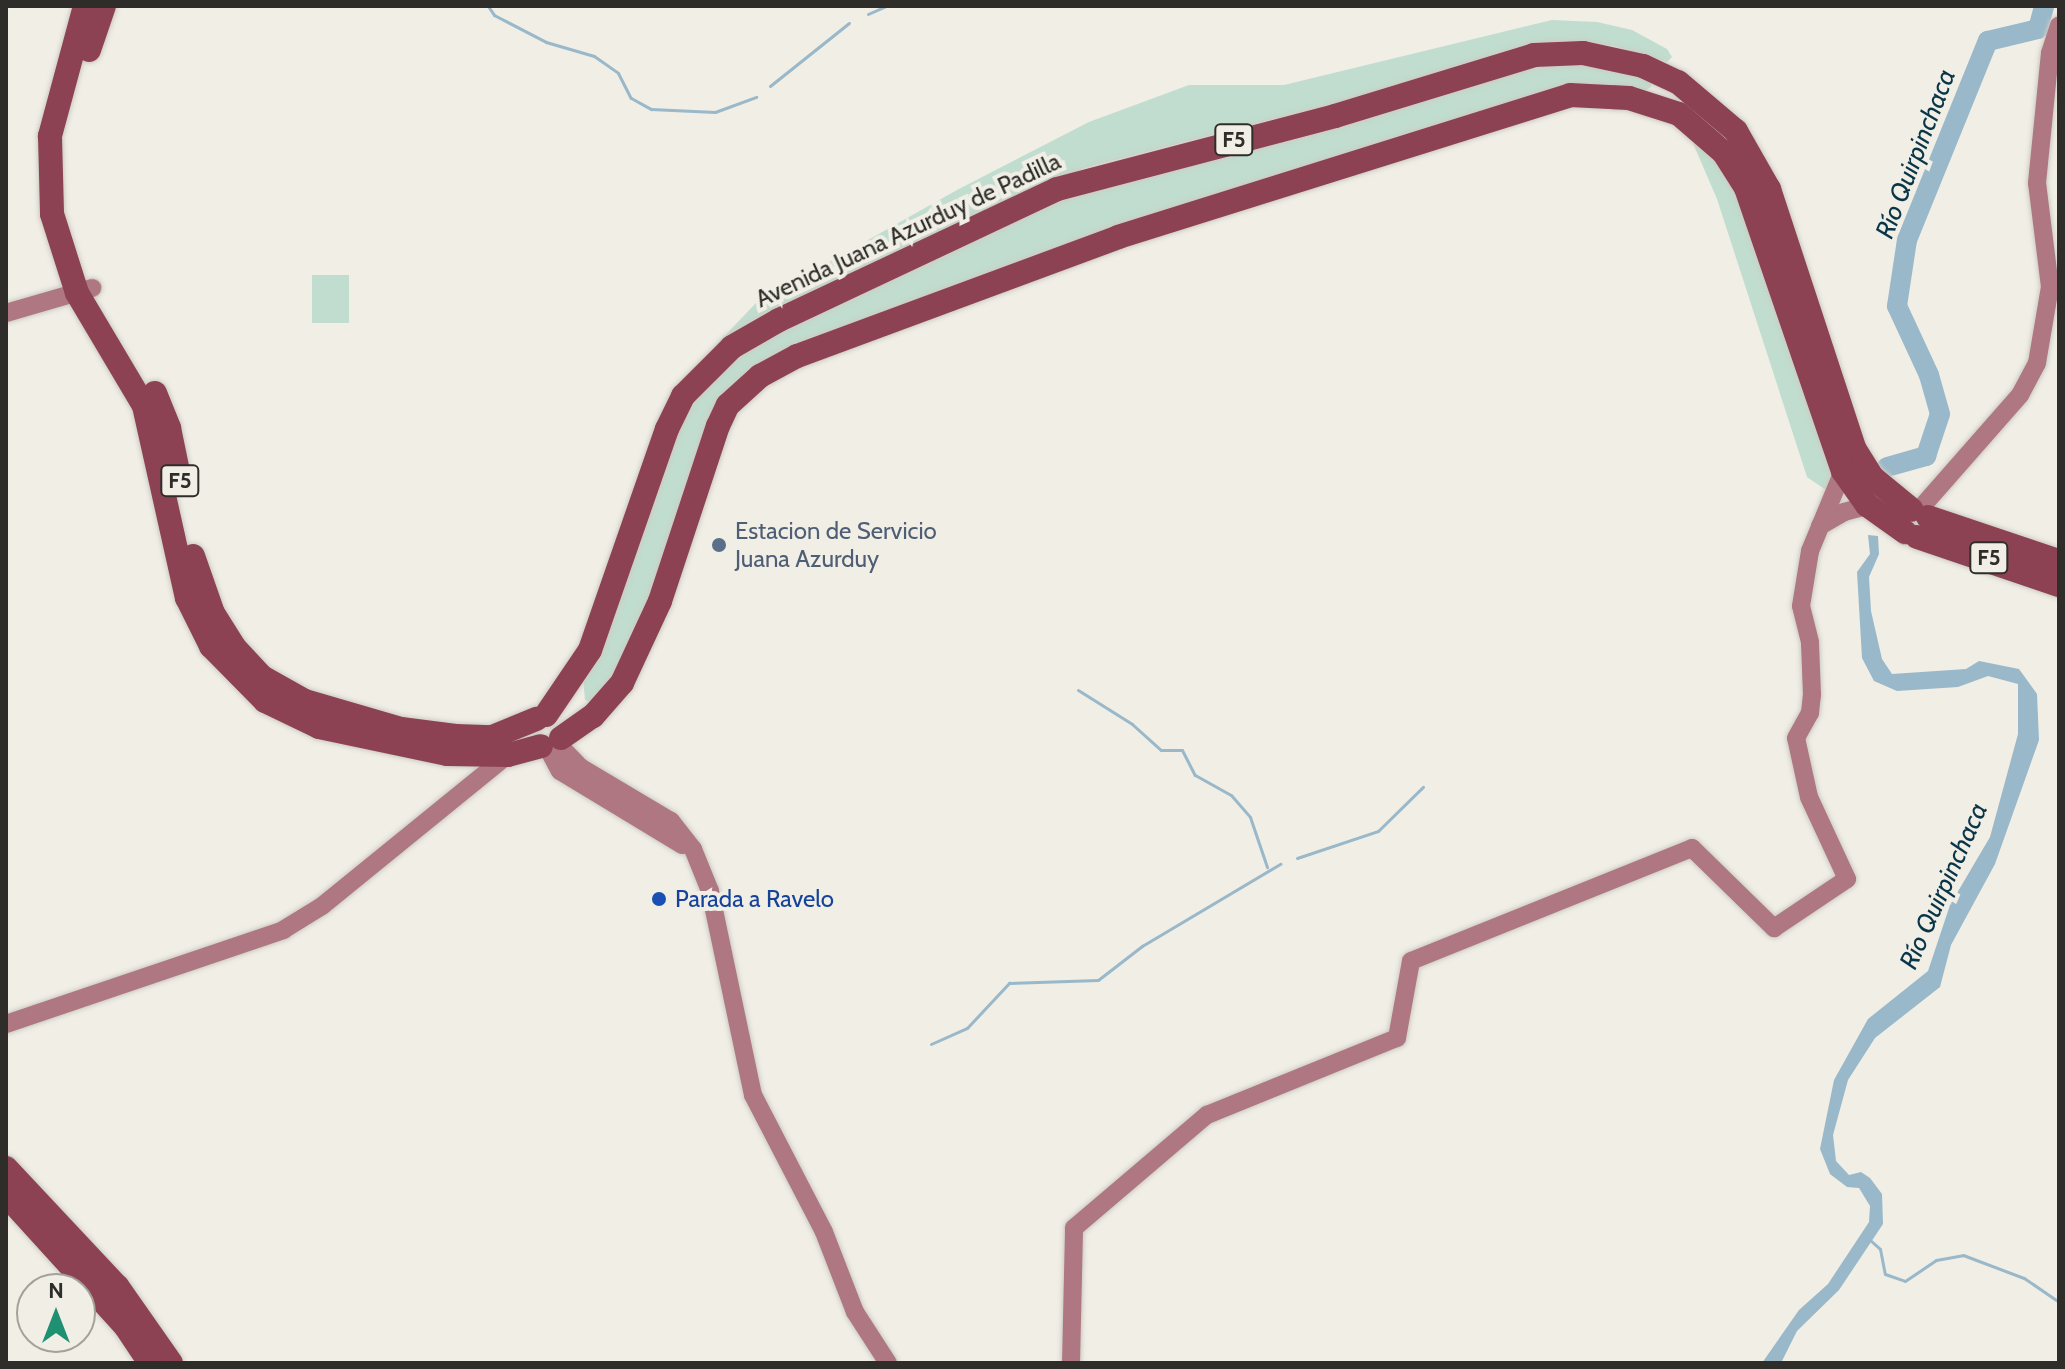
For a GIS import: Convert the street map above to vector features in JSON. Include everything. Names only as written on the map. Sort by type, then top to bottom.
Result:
[{"type":"highway","name":"F5","points":[[85,6],[55,114],[48,158],[52,214],[84,290],[144,406],[187,598],[229,668],[265,701],[319,727],[447,754],[508,755],[546,733],[593,716],[622,683],[660,601],[718,426],[728,405],[760,376],[797,356],[1118,237],[1570,95],[1629,98],[1679,114],[1711,139],[1736,170],[1786,297],[1843,471],[1867,505],[2059,561]]},
{"type":"highway","name":"F5","points":[[104,6],[71,108],[62,167],[69,226],[84,290],[162,408],[200,584],[223,630],[255,671],[281,690],[329,711],[401,729],[492,737],[546,733]]},
{"type":"highway","name":"Avenida Juana Azurduy de Padilla","points":[[546,733],[590,650],[679,404],[706,369],[732,347],[779,320],[1057,189],[1335,116],[1534,55],[1596,54],[1643,66],[1678,82],[1736,131],[1769,189],[1854,448],[1916,518]]},
{"type":"highway","name":"F5","points":[[1916,518],[2059,585]]},
{"type":"highway","points":[[6,1168],[117,1286],[171,1363]]},
{"type":"highway","points":[[6,1195],[126,1327],[150,1363]]},
{"type":"street","points":[[1819,527],[1867,505],[1916,518],[2020,395],[2037,363],[2050,287],[2037,183],[2048,66],[2059,25]]},
{"type":"street","points":[[6,313],[84,290]]},
{"type":"street","points":[[1071,1363],[1074,1228],[1207,1115],[1397,1038],[1411,961],[1692,848],[1774,928],[1847,879],[1801,775],[1796,738],[1810,713],[1812,695],[1810,642],[1801,606],[1819,527],[1843,471]]},
{"type":"street","points":[[546,733],[580,767],[671,821],[698,860],[710,891],[753,1095],[824,1232],[855,1312],[888,1363]]},
{"type":"street","points":[[6,1024],[283,930],[322,906],[508,755]]},
{"type":"green space","points":[[1552,20],[1597,22],[1632,30],[1667,49],[1672,57],[1667,62],[1614,46],[1573,42],[1084,168],[774,309],[714,347],[756,303],[957,190],[1089,122],[1189,85],[1284,85]]},
{"type":"green space","points":[[1574,59],[1652,80],[1651,87],[1645,91],[1560,90],[744,381],[628,657],[590,702],[585,700],[583,678],[677,428],[704,383],[757,341],[1051,198],[1516,68]]},
{"type":"green space","points":[[1686,127],[1728,170],[1836,475],[1826,490],[1807,477],[1717,199]]},
{"type":"green space","points":[[312,275],[349,275],[349,323],[312,323]]},
{"type":"water","points":[[1868,535],[1878,536],[1879,554],[1869,577],[1871,611],[1882,659],[1892,674],[1966,669],[1979,661],[2019,669],[2037,694],[2039,740],[1995,864],[1951,945],[1940,987],[1875,1038],[1848,1080],[1833,1135],[1836,1161],[1849,1175],[1861,1172],[1870,1178],[1882,1194],[1883,1224],[1839,1290],[1797,1331],[1781,1363],[1762,1363],[1799,1310],[1828,1284],[1869,1222],[1870,1206],[1859,1188],[1847,1187],[1830,1174],[1820,1149],[1834,1080],[1868,1019],[1928,971],[1950,905],[1990,837],[2018,734],[2018,684],[1988,676],[1958,687],[1897,691],[1874,681],[1862,658],[1857,572],[1870,554]]},
{"type":"waterway","points":[[488,6],[494,15],[546,42],[594,56],[618,73],[631,98],[651,109],[715,112],[756,97]]},
{"type":"waterway","points":[[868,14],[886,6]]},
{"type":"waterway","name":"Río Quirpinchaca","points":[[1887,467],[1926,456],[1940,414],[1929,375],[1897,306],[1907,240],[1988,41],[2038,29],[2044,6]]},
{"type":"waterway","points":[[770,86],[849,23]]},
{"type":"waterway","points":[[1078,690],[1132,724],[1161,750],[1182,750],[1195,775],[1231,795],[1250,817],[1267,867]]},
{"type":"waterway","points":[[1297,858],[1378,831],[1423,787]]},
{"type":"waterway","points":[[931,1044],[967,1028],[1009,983],[1098,980],[1142,946],[1280,864]]},
{"type":"waterway","points":[[1870,1240],[1880,1249],[1885,1274],[1905,1281],[1936,1260],[1963,1255],[2024,1278],[2059,1302]]},
{"type":"place","name":"Estacion de Servicio Juana Azurduy","points":[[719,545]]},
{"type":"place","name":"Parada a Ravelo","points":[[659,899]]}]
